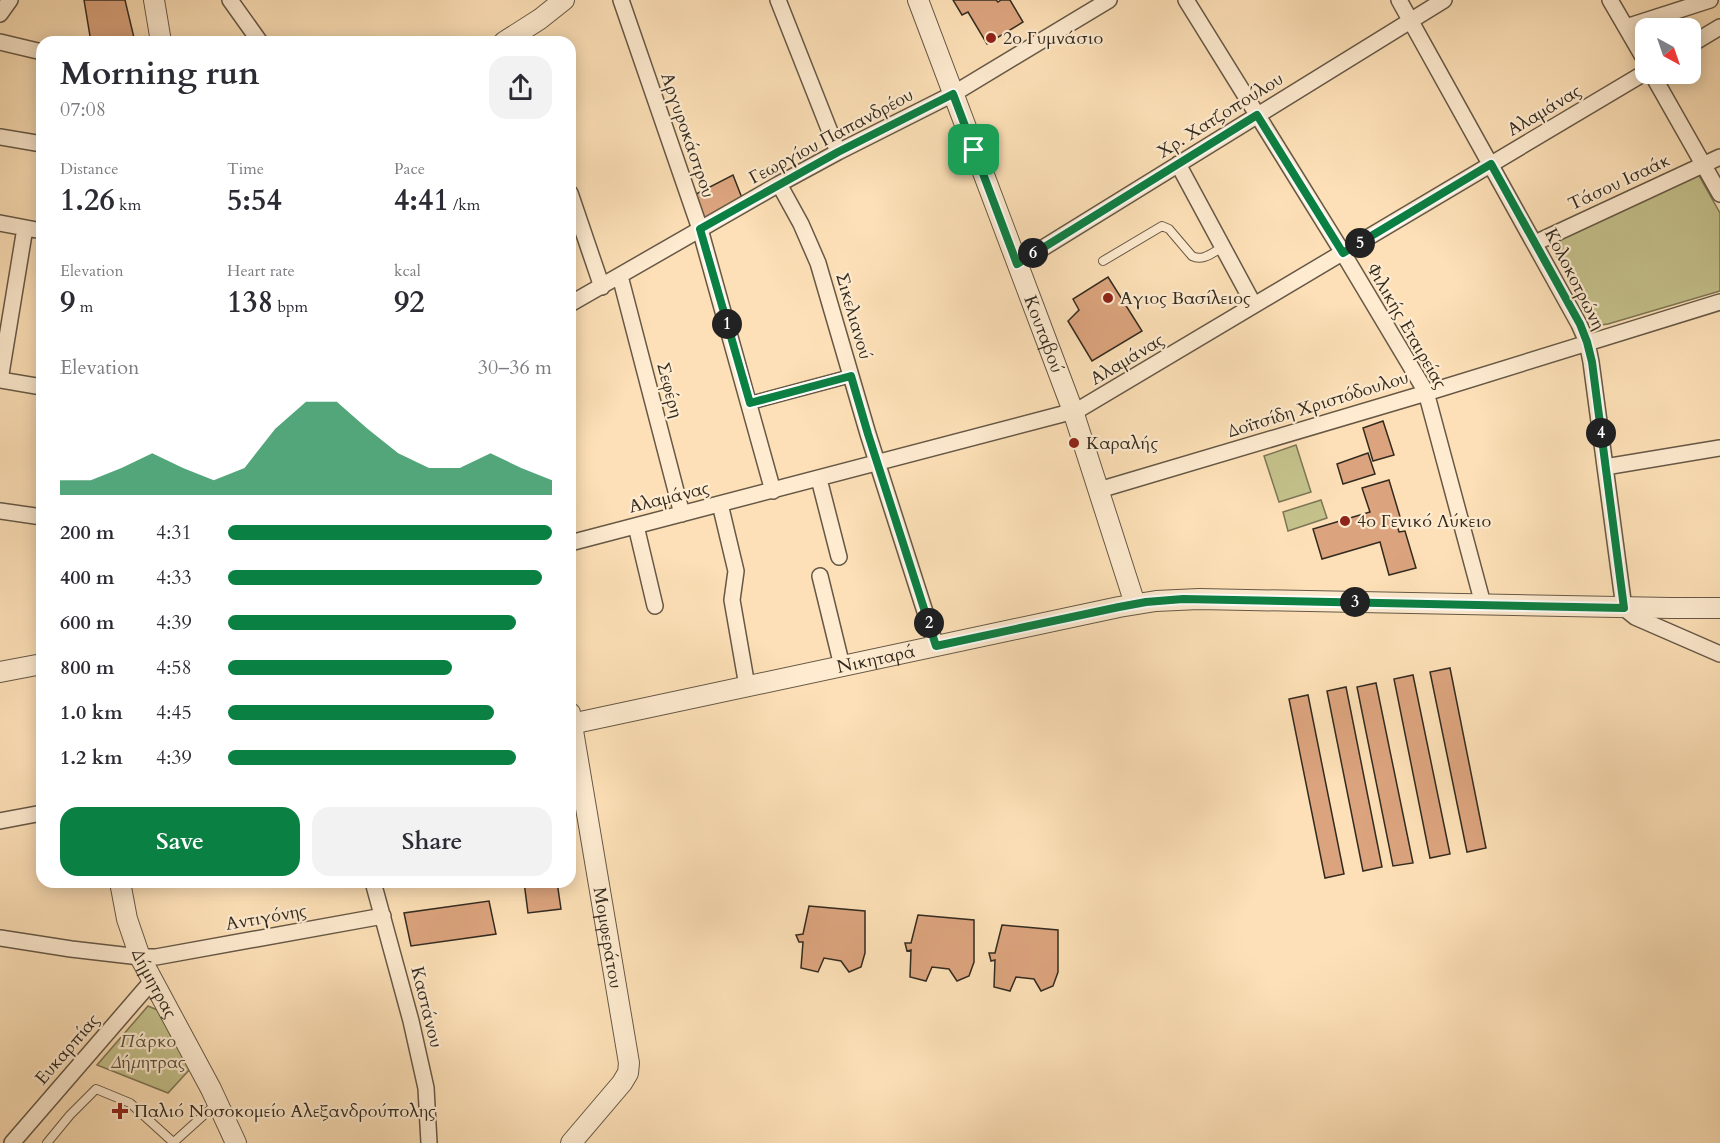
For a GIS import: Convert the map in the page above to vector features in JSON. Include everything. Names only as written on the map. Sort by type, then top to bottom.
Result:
[{"type":"street","points":[[0,14],[10,0]]},
{"type":"street","points":[[154,0],[160,36]]},
{"type":"street","points":[[230,0],[256,36]]},
{"type":"street","points":[[513,36],[564,0]]},
{"type":"street","name":"Αργυροκάστρου","points":[[621,0],[700,229],[773,491]]},
{"type":"street","points":[[778,0],[838,152]]},
{"type":"street","name":"Κουταβού","points":[[918,0],[1073,411],[1135,604]]},
{"type":"street","name":"Γεωργίου Παπανδρέου","points":[[576,301],[779,184],[953,94],[1109,0]]},
{"type":"street","name":"Φιλικής Εταιρείας","points":[[1186,0],[1343,253],[1426,393],[1483,604]]},
{"type":"street","name":"Κολοκοτρώνη","points":[[1400,0],[1580,324],[1587,342],[1592,362],[1624,608]]},
{"type":"street","name":"Χρ. Χατζοπούλου","points":[[1017,264],[1444,0]]},
{"type":"street","points":[[1610,0],[1635,43]]},
{"type":"street","points":[[1626,27],[1710,0]]},
{"type":"street","points":[[1701,38],[1720,27]]},
{"type":"street","points":[[0,42],[36,51]]},
{"type":"street","name":"Αλαμάνας","points":[[576,541],[1073,411],[1092,402],[1635,79]]},
{"type":"street","points":[[1658,84],[1720,194]]},
{"type":"street","points":[[0,137],[36,143]]},
{"type":"street","name":"Τάσου Ισαάκ","points":[[1535,243],[1720,157]]},
{"type":"street","points":[[1178,164],[1254,305]]},
{"type":"street","name":"Σικελιανού","points":[[779,184],[801,224],[818,263],[877,464],[936,646]]},
{"type":"street","points":[[576,210],[602,286]]},
{"type":"street","points":[[0,223],[36,230]]},
{"type":"street","points":[[25,228],[0,380],[36,386]]},
{"type":"street","name":"Σεφέρη","points":[[620,276],[682,514]]},
{"type":"street","name":"Δοϊτσίδη Χριστόδουλου","points":[[1099,490],[1426,393],[1720,302]]},
{"type":"street","points":[[750,403],[851,376]]},
{"type":"street","points":[[1605,467],[1720,448]]},
{"type":"street","points":[[819,479],[839,558]]},
{"type":"street","points":[[720,504],[736,572],[732,600],[747,686]]},
{"type":"street","points":[[0,511],[36,516]]},
{"type":"street","points":[[636,526],[655,606]]},
{"type":"street","points":[[820,576],[842,666]]},
{"type":"street","name":"Νικηταρά","points":[[576,717],[747,686],[1156,601],[1199,599],[1720,608]]},
{"type":"street","points":[[1624,608],[1635,617],[1720,654]]},
{"type":"street","points":[[0,672],[36,665]]},
{"type":"street","name":"Μομφεράτου","points":[[571,1143],[622,1083],[628,1073],[629,1063],[577,801]]},
{"type":"street","points":[[0,821],[36,814]]},
{"type":"street","name":"Δήμητρας","points":[[121,888],[126,919],[148,957],[152,981],[218,1103],[236,1143]]},
{"type":"street","name":"Καστάνου","points":[[375,888],[411,1021],[426,1088],[429,1143]]},
{"type":"street","name":"Αντιγόνης","points":[[0,938],[71,950],[148,957],[383,916]]},
{"type":"street","name":"Ευκαρπίας","points":[[12,1143],[152,981]]},
{"type":"lane","points":[[1104,261],[1162,226],[1169,229],[1197,259],[1222,247]]},
{"type":"lane","points":[[47,1143],[96,1089],[130,1103],[174,1143],[218,1103]]},
{"type":"green space","points":[[1698,174],[1720,213],[1720,291],[1608,324],[1601,325],[1592,320],[1549,243]]},
{"type":"green space","points":[[1296,445],[1311,492],[1279,502],[1264,456]]},
{"type":"green space","points":[[1321,500],[1327,518],[1288,531],[1283,512]]},
{"type":"green space","name":"Πάρκο Δήμητρας","points":[[148,1006],[160,1011],[192,1067],[168,1093],[97,1065]]},
{"type":"building","points":[[84,0],[125,0],[134,36],[90,36]]},
{"type":"building","points":[[953,0],[996,0],[998,2],[1010,0],[1023,22],[987,44],[968,12],[962,15]]},
{"type":"building","points":[[733,175],[742,198],[705,219],[696,194]]},
{"type":"building","points":[[1108,277],[1142,331],[1092,361],[1068,321],[1079,310],[1073,299]]},
{"type":"building","points":[[1383,421],[1394,455],[1373,461],[1363,428]]},
{"type":"building","points":[[1368,453],[1375,474],[1343,484],[1337,464]]},
{"type":"building","points":[[1389,480],[1401,520],[1396,522],[1399,532],[1405,531],[1416,568],[1389,575],[1380,542],[1322,559],[1313,529],[1370,512],[1362,488]]},
{"type":"building","points":[[1450,668],[1486,848],[1467,852],[1430,672]]},
{"type":"building","points":[[1413,675],[1450,854],[1430,858],[1394,679]]},
{"type":"building","points":[[1376,683],[1413,863],[1393,866],[1357,687]]},
{"type":"building","points":[[1346,687],[1382,867],[1363,871],[1327,691]]},
{"type":"building","points":[[1308,695],[1344,874],[1325,878],[1289,699]]},
{"type":"building","points":[[525,888],[558,888],[561,909],[528,913]]},
{"type":"building","points":[[489,901],[496,934],[411,946],[404,913]]},
{"type":"building","points":[[809,906],[865,911],[865,953],[861,967],[849,972],[841,961],[824,958],[818,972],[801,968],[803,942],[799,942],[796,935],[803,934]]},
{"type":"building","points":[[918,915],[974,920],[974,962],[969,976],[957,981],[949,969],[932,967],[926,981],[910,977],[911,950],[907,951],[905,943],[911,943]]},
{"type":"building","points":[[1002,925],[1058,930],[1058,972],[1053,986],[1041,991],[1034,979],[1016,977],[1010,991],[994,987],[995,960],[991,961],[989,953],[995,953]]},
{"type":"place","name":"2ο Γυμνάσιο","points":[[991,38]]},
{"type":"place","name":"Αγιος Βασίλειος","points":[[1108,298]]},
{"type":"place","name":"Καραλής","points":[[1074,443]]},
{"type":"place","name":"4ο Γενικό Λύκειο","points":[[1345,521]]},
{"type":"place","name":"Παλιό Νοσοκομείο Αλεξανδρούπολης","points":[[120,1111]]},
{"type":"route","points":[[953,94],[974,150],[1017,264],[1257,115],[1343,253],[1491,164],[1580,324],[1587,342],[1592,362],[1624,608],[1183,599],[1119,607],[936,646],[851,376],[750,403],[700,229],[838,152],[953,94]]}]
